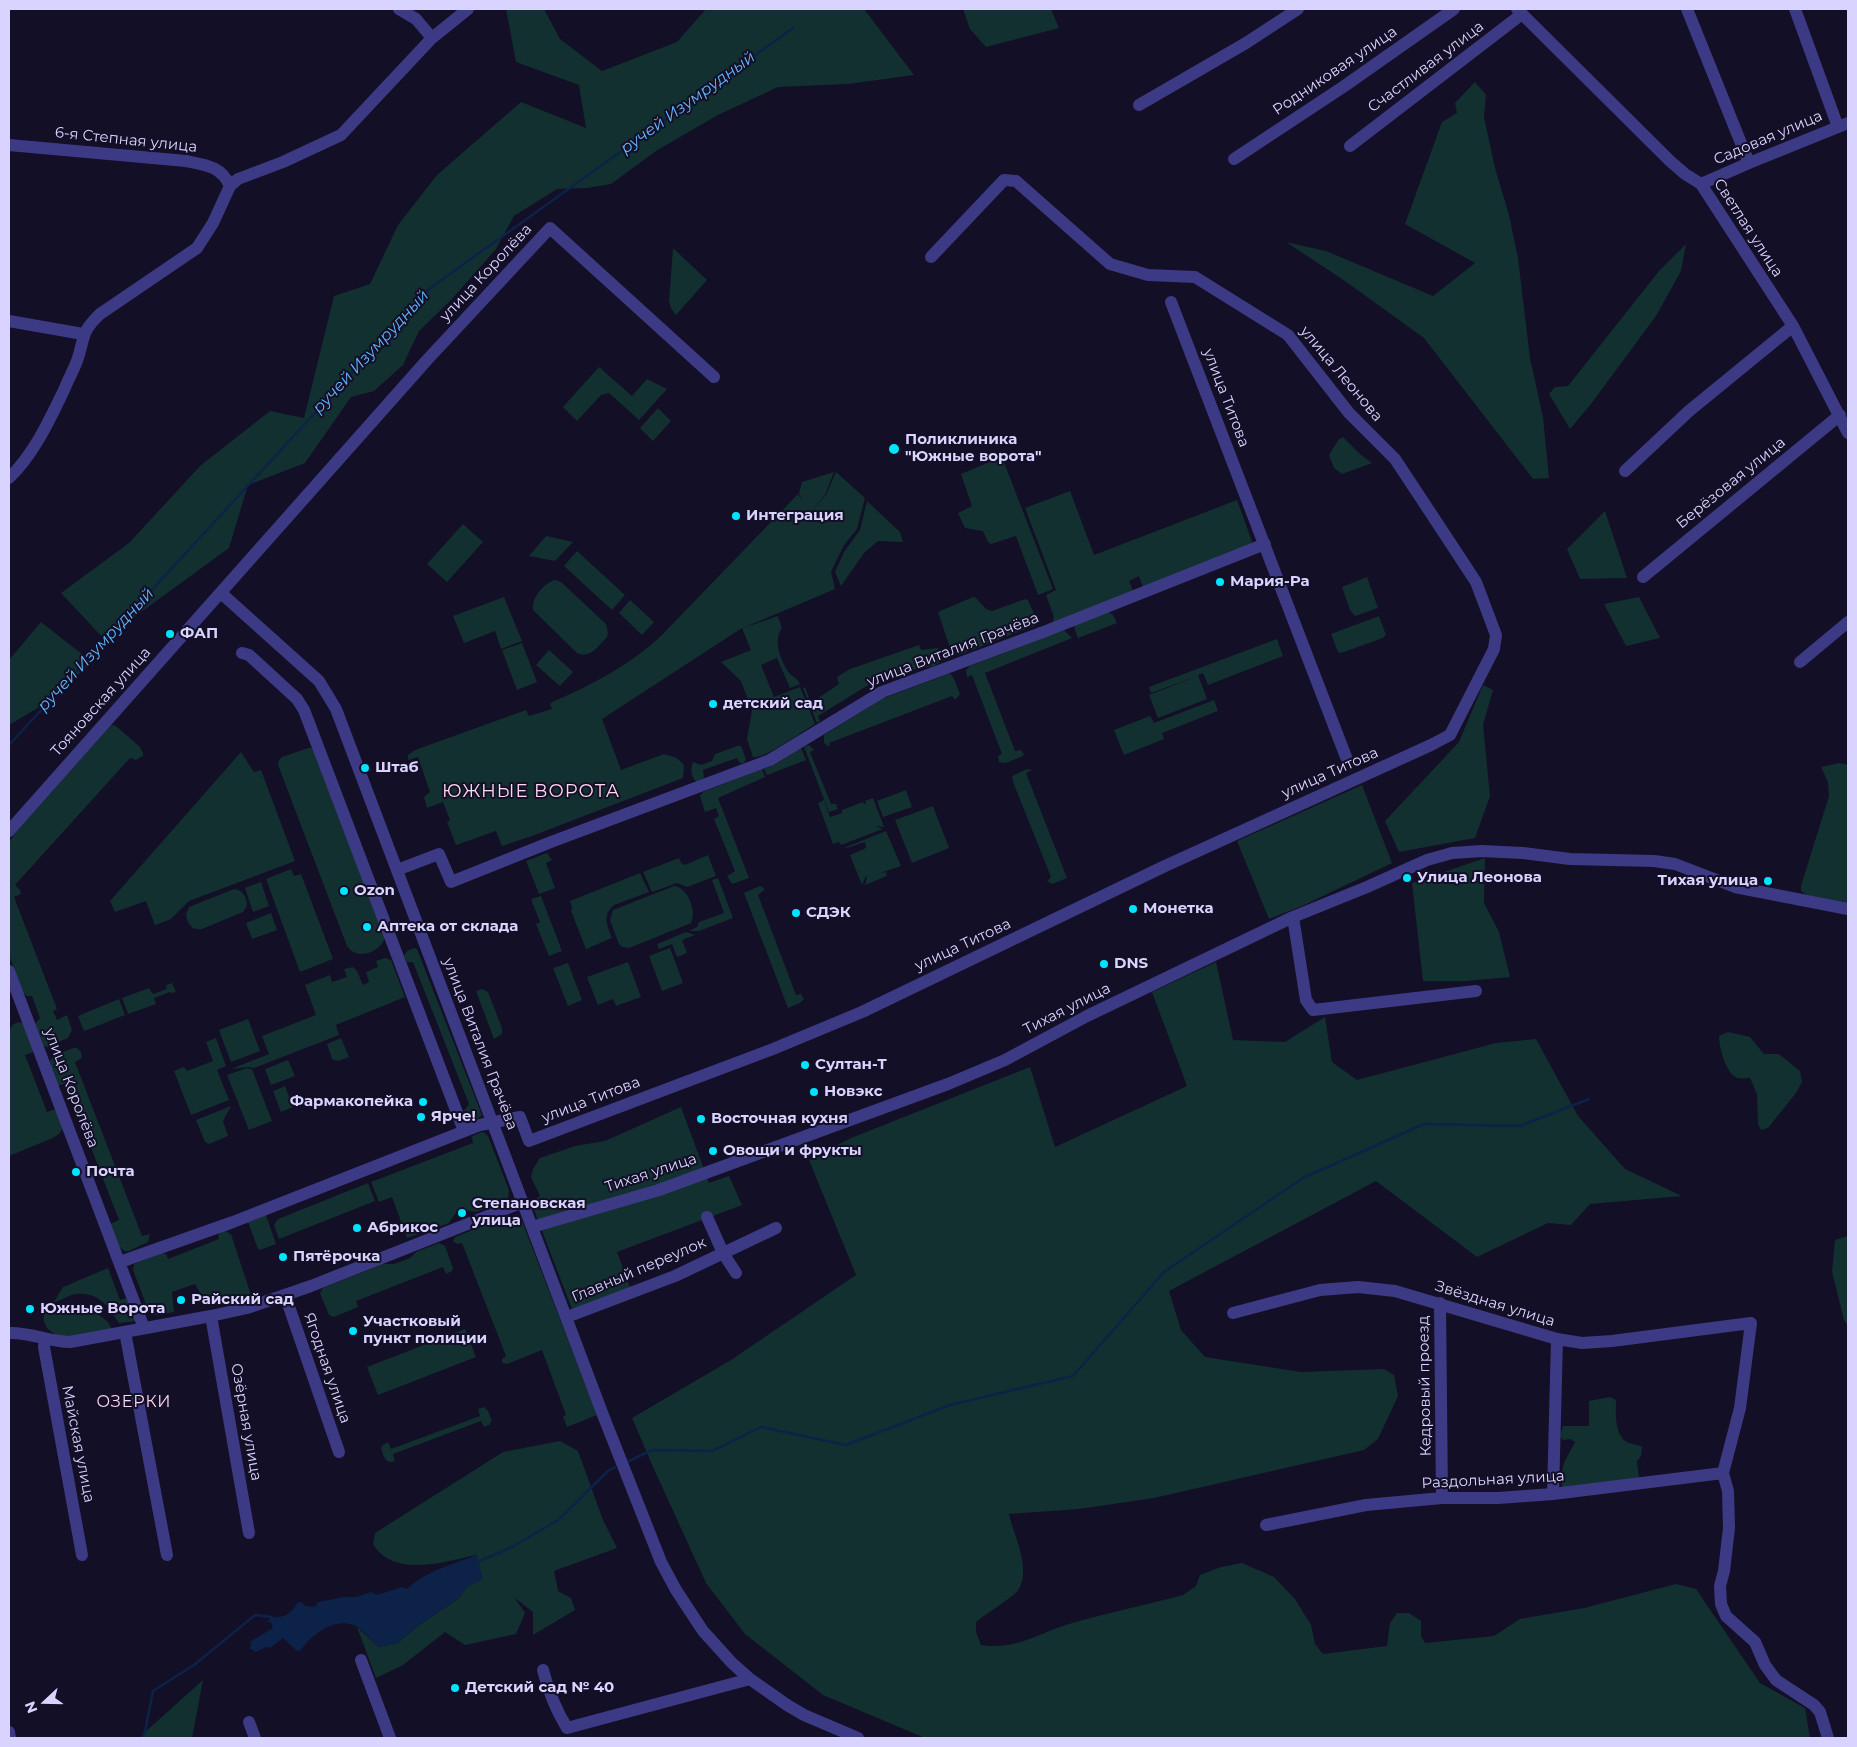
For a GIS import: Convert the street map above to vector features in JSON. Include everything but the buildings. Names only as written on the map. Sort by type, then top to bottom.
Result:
[{"type":"street","points":[[399,9],[416,19],[432,38]]},
{"type":"street","points":[[9,478],[19,468],[42,435],[77,361],[83,334],[90,323],[100,314],[196,248],[213,223],[230,186],[243,176],[283,162],[341,136],[432,38],[468,9]]},
{"type":"street","points":[[1138,106],[1246,43],[1298,9]]},
{"type":"street","name":"Родниковая улица","points":[[1234,159],[1379,62],[1454,9]]},
{"type":"street","points":[[1687,9],[1749,163]]},
{"type":"street","points":[[1795,9],[1843,125]]},
{"type":"street","name":"Счастливая улица","points":[[1350,146],[1520,12]]},
{"type":"street","name":"Светлая улица","points":[[1520,12],[1670,161],[1685,174],[1701,184],[1792,326],[1848,433]]},
{"type":"street","name":"Садовая улица","points":[[1701,184],[1843,125]]},
{"type":"street","name":"6-я Степная улица","points":[[9,146],[186,161],[207,165],[222,172],[230,186]]},
{"type":"street","name":"улица Леонова","points":[[931,257],[1004,180],[1016,180],[1110,264],[1148,275],[1195,278],[1288,335],[1349,413],[1395,459],[1476,582],[1496,635],[1494,649],[1450,735]]},
{"type":"street","name":"улица Королёва","points":[[318,484],[426,360],[550,228],[714,378]]},
{"type":"street","name":"улица Титова","points":[[1171,302],[1346,756]]},
{"type":"street","points":[[9,321],[83,334]]},
{"type":"street","points":[[1625,471],[1689,411],[1792,326]]},
{"type":"street","name":"Берёзовая улица","points":[[1643,577],[1840,415]]},
{"type":"street","name":"Тояновская улица","points":[[9,831],[318,484]]},
{"type":"street","name":"улица Виталия Грачёва","points":[[397,870],[439,854],[451,882],[560,838],[770,760],[882,692],[1046,631],[1265,544]]},
{"type":"street","name":"улица Виталия Грачёва","points":[[221,593],[318,681],[336,709],[523,1202]]},
{"type":"street","points":[[1800,662],[1848,622]]},
{"type":"street","points":[[242,654],[249,655],[292,694],[304,710],[464,1131]]},
{"type":"street","name":"улица Титова","points":[[493,1123],[520,1117],[529,1141],[779,1046],[862,1012],[1165,866],[1450,735]]},
{"type":"street","name":"Тихая улица","points":[[532,1227],[659,1190],[948,1084],[1005,1060],[1105,1007],[1293,917],[1427,860],[1452,853],[1523,853],[1570,859],[1654,861],[1675,864],[1736,887],[1848,909]]},
{"type":"street","points":[[1293,917],[1306,1000],[1313,1010],[1476,991]]},
{"type":"street","name":"улица Королёва","points":[[9,971],[144,1328]]},
{"type":"street","points":[[120,1262],[233,1222],[480,1125],[493,1123]]},
{"type":"street","points":[[9,1333],[24,1333],[45,1339],[70,1342],[247,1308],[523,1202],[603,1415],[661,1562],[676,1590],[702,1631],[750,1679],[787,1706],[858,1738]]},
{"type":"street","points":[[707,1217],[723,1253],[736,1273]]},
{"type":"street","name":"Главный переулок","points":[[567,1317],[675,1276],[776,1228]]},
{"type":"street","name":"Звёздная улица","points":[[1233,1313],[1320,1290],[1358,1287],[1395,1291],[1557,1339],[1582,1342],[1612,1341],[1751,1323],[1740,1408],[1722,1473]]},
{"type":"street","name":"Ягодная улица","points":[[285,1295],[338,1452]]},
{"type":"street","name":"Кедровый проезд","points":[[1440,1304],[1442,1498]]},
{"type":"street","name":"Озёрная улица","points":[[211,1316],[249,1533]]},
{"type":"street","points":[[125,1332],[167,1555]]},
{"type":"street","name":"Майская улица","points":[[45,1339],[44,1348],[82,1555]]},
{"type":"street","points":[[1553,1494],[1557,1339]]},
{"type":"street","points":[[1722,1473],[1728,1492],[1729,1528],[1724,1571],[1720,1586],[1721,1604],[1726,1616],[1755,1642],[1765,1665],[1776,1680],[1814,1705],[1820,1712],[1828,1738]]},
{"type":"street","name":"Раздольная улица","points":[[1266,1525],[1366,1505],[1442,1498],[1498,1498],[1553,1494],[1722,1473]]},
{"type":"street","points":[[361,1660],[390,1738]]},
{"type":"street","points":[[543,1670],[565,1734],[750,1679]]},
{"type":"street","points":[[249,1722],[255,1738]]},
{"type":"street","points":[[9,1732],[10,1738]]},
{"type":"green space","points":[[506,9],[544,9],[560,39],[602,71],[677,42],[706,9],[864,9],[914,75],[848,84],[778,87],[718,115],[656,151],[611,184],[587,188],[557,189],[514,216],[496,249],[451,300],[419,331],[403,365],[374,391],[351,397],[305,463],[248,485],[229,548],[104,639],[61,593],[129,543],[200,466],[270,411],[304,418],[334,296],[370,284],[398,225],[437,175],[521,102],[586,128],[579,85],[516,62]]},
{"type":"green space","points":[[963,9],[1051,9],[1059,28],[986,47],[970,29]]},
{"type":"green space","points":[[1475,82],[1486,95],[1484,117],[1518,258],[1530,358],[1543,417],[1549,478],[1533,479],[1424,338],[1345,281],[1286,242],[1326,251],[1433,296],[1475,263],[1405,224],[1442,122],[1457,113],[1455,103]]},
{"type":"green space","points":[[1686,244],[1681,271],[1656,316],[1591,404],[1570,429],[1549,394],[1555,387],[1568,386],[1659,271]]},
{"type":"green space","points":[[673,248],[707,280],[676,315],[669,302]]},
{"type":"green space","points":[[599,367],[632,396],[647,379],[667,389],[639,420],[609,393],[601,395],[577,421],[563,407]]},
{"type":"green space","points":[[658,408],[671,421],[653,441],[640,428]]},
{"type":"green space","points":[[1343,437],[1372,463],[1342,474],[1334,468],[1329,455],[1339,439]]},
{"type":"green space","points":[[1002,457],[1053,589],[1038,595],[1016,536],[991,544],[988,542],[983,531],[965,528],[958,513],[972,506],[961,474]]},
{"type":"green space","points":[[834,472],[825,495],[809,514],[826,495],[836,472],[865,498],[857,529],[844,545],[831,572],[835,589],[743,628],[778,616],[782,628],[778,638],[780,655],[784,665],[800,684],[790,688],[777,658],[761,665],[774,697],[800,687],[815,724],[766,754],[753,757],[747,739],[752,710],[741,681],[721,662],[751,650],[742,628],[602,719],[621,770],[664,754],[677,758],[684,765],[683,778],[502,846],[496,831],[456,845],[447,822],[450,820],[443,802],[427,808],[424,797],[430,792],[418,757],[408,760],[408,755],[415,750],[526,710],[529,716],[552,709],[550,704],[552,702],[595,682],[622,666],[660,637],[798,494],[804,503],[799,494],[802,482]]},
{"type":"green space","points":[[1070,491],[1094,555],[1237,500],[1254,547],[1144,590],[1139,576],[1129,581],[1134,593],[1052,624],[1054,617],[1046,595],[1056,590],[1025,508]]},
{"type":"green space","points":[[867,501],[900,532],[903,542],[878,541],[864,553],[841,586],[835,572],[844,552],[860,530]]},
{"type":"green space","points":[[1605,511],[1627,578],[1580,579],[1567,549]]},
{"type":"green space","points":[[463,524],[483,542],[447,582],[427,564]]},
{"type":"green space","points":[[546,536],[573,542],[555,561],[529,556]]},
{"type":"green space","points":[[577,551],[625,595],[612,610],[564,566]]},
{"type":"green space","points":[[1367,577],[1378,608],[1355,616],[1350,610],[1342,587]]},
{"type":"green space","points":[[555,580],[561,582],[606,624],[607,637],[590,653],[577,653],[533,610],[536,596],[547,584]]},
{"type":"green space","points":[[504,597],[522,641],[501,649],[495,631],[464,643],[453,616]]},
{"type":"green space","points":[[973,597],[986,609],[992,611],[1025,599],[1028,600],[1037,620],[1036,625],[959,655],[952,652],[938,612]]},
{"type":"green space","points":[[1639,597],[1660,638],[1626,646],[1604,604]]},
{"type":"green space","points":[[630,600],[654,622],[642,635],[619,613]]},
{"type":"green space","points":[[1109,612],[1117,623],[1078,638],[1073,624]]},
{"type":"green space","points":[[1379,616],[1386,635],[1383,638],[1341,653],[1338,652],[1331,634]]},
{"type":"green space","points":[[41,622],[92,662],[46,703],[9,725],[9,660]]},
{"type":"green space","points":[[1064,630],[1072,638],[985,673],[1015,751],[1021,750],[1024,754],[1006,763],[999,762],[998,756],[1002,754],[972,675],[967,677],[966,670],[970,666]]},
{"type":"green space","points":[[1277,639],[1283,656],[1208,685],[1203,673],[1198,675],[1207,699],[1158,718],[1149,695],[1198,676],[1151,693],[1149,687]]},
{"type":"green space","points":[[522,643],[537,682],[517,690],[502,650]]},
{"type":"green space","points":[[919,645],[921,650],[938,648],[941,658],[940,662],[934,666],[916,669],[873,682],[818,716],[820,721],[817,723],[803,688],[805,687],[811,703],[839,684],[837,677],[850,669]]},
{"type":"green space","points":[[549,650],[573,672],[560,686],[536,665]]},
{"type":"green space","points":[[951,674],[954,679],[960,694],[955,700],[952,696],[829,743],[830,747],[824,743],[824,735],[882,699]]},
{"type":"green space","points":[[1483,685],[1493,690],[1483,725],[1490,796],[1475,838],[1399,852],[1385,821],[1459,742]]},
{"type":"green space","points":[[1214,700],[1218,711],[1162,733],[1164,739],[1124,755],[1114,730],[1150,716],[1154,723]]},
{"type":"green space","points":[[111,725],[116,726],[140,747],[143,756],[136,760],[130,758],[15,885],[21,894],[14,897],[57,1009],[53,1011],[57,1020],[67,1015],[72,1030],[68,1038],[47,1047],[44,1046],[35,1024],[40,1018],[32,996],[27,996],[23,993],[9,955],[9,842]]},
{"type":"green space","points":[[809,745],[814,750],[810,752],[831,804],[836,804],[838,809],[829,812],[804,747]]},
{"type":"green space","points":[[741,746],[746,759],[744,763],[740,763],[737,758],[703,770],[704,778],[697,782],[693,778],[693,762],[701,765],[712,761],[715,754]]},
{"type":"green space","points":[[312,748],[385,938],[378,948],[368,953],[356,953],[347,946],[278,765],[282,757]]},
{"type":"green space","points":[[801,748],[806,760],[767,775],[764,769]]},
{"type":"green space","points":[[241,752],[254,772],[261,770],[295,861],[189,901],[171,919],[155,925],[146,901],[115,912],[110,901]]},
{"type":"green space","points":[[1839,763],[1848,765],[1848,903],[1807,895],[1801,891],[1829,796],[1828,782],[1821,767]]},
{"type":"green space","points":[[762,769],[765,777],[718,798],[749,878],[732,884],[727,876],[735,871],[714,819],[719,816],[716,808],[705,812],[700,796],[703,792]]},
{"type":"green space","points":[[1027,769],[1032,770],[1026,773],[1067,878],[1052,884],[1047,881],[1051,877],[1013,782],[1012,776]]},
{"type":"green space","points":[[1362,785],[1392,863],[1302,906],[1269,919],[1237,841]]},
{"type":"green space","points":[[906,790],[912,807],[883,817],[877,801]]},
{"type":"green space","points":[[873,798],[884,827],[875,826],[883,829],[841,845],[839,842],[833,844],[818,803],[824,800],[830,817],[863,802],[866,804],[865,801]]},
{"type":"green space","points":[[933,806],[949,848],[912,863],[895,820]]},
{"type":"green space","points":[[886,831],[901,866],[880,873],[886,872],[887,876],[865,885],[866,876],[862,885],[850,855],[866,848],[865,842],[846,847]]},
{"type":"green space","points":[[547,853],[552,860],[546,863],[555,888],[539,894],[526,861]]},
{"type":"green space","points":[[708,855],[716,876],[687,887],[677,883],[652,892],[643,872],[679,858],[681,863],[685,865]]},
{"type":"green space","points":[[1485,858],[1484,903],[1499,932],[1510,977],[1467,981],[1423,981],[1412,883]]},
{"type":"green space","points":[[291,869],[294,876],[301,874],[333,959],[300,972],[266,879]]},
{"type":"green space","points":[[640,873],[649,892],[614,905],[607,916],[607,924],[612,938],[586,949],[571,911],[570,901]]},
{"type":"green space","points":[[718,878],[733,918],[699,931],[689,931],[697,927],[699,922],[724,913],[712,880]]},
{"type":"green space","points":[[261,882],[269,906],[253,912],[245,888]]},
{"type":"green space","points":[[674,886],[679,887],[690,901],[693,913],[691,923],[629,948],[622,947],[619,944],[610,920],[613,910]]},
{"type":"green space","points":[[760,886],[764,890],[758,895],[796,995],[801,994],[804,999],[800,1003],[788,1008],[744,893]]},
{"type":"green space","points":[[234,889],[242,892],[245,897],[247,906],[243,912],[202,929],[195,929],[191,926],[186,914],[189,907]]},
{"type":"green space","points":[[541,896],[562,951],[549,956],[536,924],[540,922],[531,899]]},
{"type":"green space","points":[[271,913],[277,930],[252,939],[246,923]]},
{"type":"green space","points":[[686,932],[695,935],[682,940],[687,953],[677,957],[672,944],[659,949],[657,944]]},
{"type":"green space","points":[[414,948],[417,949],[482,1115],[476,1120],[467,1118],[464,1111],[469,1104],[413,962],[407,962],[404,956],[407,951]]},
{"type":"green space","points":[[670,948],[683,983],[662,991],[649,956]]},
{"type":"green space","points":[[385,958],[391,960],[405,997],[336,1025],[339,1035],[254,1068],[231,1069],[269,1054],[262,1036],[316,1015],[305,985],[330,975],[332,982],[347,977],[344,969],[353,967],[357,971],[363,985],[369,982],[366,972],[378,967],[376,961]]},
{"type":"green space","points":[[628,962],[641,997],[616,1006],[613,999],[598,1005],[587,977]]},
{"type":"green space","points":[[1216,962],[1233,1040],[1285,1042],[1325,1017],[1332,1062],[1357,1080],[1496,1043],[1536,1039],[1578,1116],[1625,1169],[1682,1196],[1590,1204],[1571,1225],[1548,1223],[1477,1257],[1376,1181],[1169,1291],[1181,1330],[1205,1357],[1301,1372],[1384,1369],[1394,1375],[1398,1396],[1378,1439],[1364,1450],[1154,1498],[1079,1509],[1009,1514],[1022,1561],[1022,1580],[1016,1592],[976,1622],[976,1632],[981,1645],[994,1646],[1016,1643],[1069,1624],[1183,1595],[1196,1586],[1200,1575],[1221,1567],[1242,1563],[1274,1577],[1295,1599],[1311,1625],[1315,1644],[1323,1654],[1387,1646],[1390,1623],[1397,1613],[1409,1613],[1421,1621],[1421,1636],[1425,1643],[1494,1636],[1520,1619],[1584,1608],[1676,1584],[1696,1589],[1760,1683],[1805,1708],[1810,1738],[925,1738],[823,1695],[745,1634],[706,1583],[632,1418],[731,1360],[856,1275],[809,1160],[851,1138],[1030,1067],[1055,1147],[1187,1086],[1152,992]]},
{"type":"green space","points":[[568,963],[582,1000],[568,1006],[553,968]]},
{"type":"green space","points":[[172,983],[176,992],[170,992],[154,998],[156,1004],[128,1014],[122,998],[149,988],[153,994],[167,989],[166,985]]},
{"type":"green space","points":[[482,989],[488,992],[502,1028],[502,1034],[494,1039],[476,991]]},
{"type":"green space","points":[[119,999],[125,1015],[84,1031],[78,1016]]},
{"type":"green space","points":[[248,1019],[260,1051],[231,1062],[219,1030]]},
{"type":"green space","points":[[19,1022],[25,1024],[36,1051],[25,1055],[47,1112],[56,1109],[63,1128],[53,1138],[9,1156],[9,1033],[12,1026]]},
{"type":"green space","points":[[1728,1032],[1750,1037],[1764,1054],[1779,1054],[1800,1071],[1802,1082],[1796,1093],[1768,1128],[1761,1130],[1758,1124],[1757,1094],[1750,1078],[1734,1076],[1724,1060],[1719,1036]]},
{"type":"green space","points":[[216,1038],[226,1066],[217,1070],[229,1100],[191,1115],[174,1071],[184,1067],[187,1071],[213,1061],[206,1042]]},
{"type":"green space","points":[[341,1038],[349,1057],[338,1061],[332,1059],[327,1044]]},
{"type":"green space","points":[[77,1048],[81,1052],[82,1058],[75,1062],[142,1236],[150,1234],[148,1242],[129,1251],[124,1251],[119,1246],[110,1224],[119,1220],[66,1083],[57,1086],[49,1063],[53,1056]]},
{"type":"green space","points":[[288,1060],[295,1076],[271,1085],[265,1069]]},
{"type":"green space","points":[[247,1068],[252,1069],[272,1121],[249,1130],[227,1075]]},
{"type":"green space","points":[[285,1086],[293,1107],[281,1112],[273,1091]]},
{"type":"green space","points":[[231,1106],[223,1121],[228,1136],[209,1144],[205,1142],[196,1120]]},
{"type":"green space","points":[[681,1107],[709,1183],[729,1176],[742,1205],[617,1252],[631,1290],[572,1309],[534,1210],[532,1201],[540,1196],[531,1177],[533,1169],[540,1158],[575,1146],[605,1141]]},
{"type":"green space","points":[[482,1132],[488,1136],[509,1190],[508,1198],[477,1212],[464,1210],[455,1214],[449,1223],[407,1238],[392,1197],[379,1202],[371,1182],[473,1143],[472,1136]]},
{"type":"green space","points":[[368,1183],[375,1201],[279,1239],[274,1225],[278,1219]]},
{"type":"green space","points":[[266,1215],[276,1244],[260,1250],[248,1222]]},
{"type":"green space","points":[[510,1215],[522,1221],[597,1415],[567,1427],[563,1417],[566,1415],[542,1350],[507,1364],[502,1363],[502,1359],[506,1356],[462,1243],[457,1244],[453,1241],[455,1237]]},
{"type":"green space","points":[[224,1230],[231,1234],[250,1296],[245,1301],[205,1302],[195,1284],[172,1292],[174,1312],[156,1315],[149,1312],[133,1270],[134,1264],[162,1253],[166,1254],[168,1259],[219,1239],[218,1235]]},
{"type":"green space","points":[[1848,1236],[1848,1326],[1844,1320],[1832,1272],[1835,1240]]},
{"type":"green space","points":[[439,1243],[445,1246],[453,1268],[452,1271],[446,1274],[443,1267],[356,1301],[358,1307],[334,1317],[329,1315],[320,1293],[323,1288],[383,1264],[394,1264],[410,1258],[416,1252]]},
{"type":"green space","points":[[108,1268],[120,1300],[127,1298],[136,1321],[119,1323],[102,1301],[91,1295],[76,1294],[54,1302],[63,1287]]},
{"type":"green space","points":[[90,1308],[108,1322],[112,1329],[65,1337],[56,1335],[44,1323],[44,1314],[50,1311]]},
{"type":"green space","points":[[465,1329],[476,1357],[378,1395],[367,1367]]},
{"type":"green space","points":[[1610,1397],[1616,1400],[1618,1429],[1623,1439],[1642,1447],[1641,1456],[1637,1461],[1639,1479],[1563,1489],[1562,1470],[1575,1442],[1570,1439],[1563,1440],[1560,1436],[1563,1426],[1589,1426],[1589,1401]]},
{"type":"green space","points":[[484,1407],[492,1421],[489,1425],[484,1427],[481,1421],[393,1454],[395,1461],[392,1462],[387,1461],[384,1457],[381,1448],[388,1442],[391,1449],[480,1416],[478,1409]]},
{"type":"green space","points":[[560,1441],[578,1451],[603,1520],[617,1548],[554,1571],[558,1591],[571,1598],[575,1610],[533,1635],[533,1612],[515,1598],[525,1613],[516,1634],[465,1645],[445,1632],[403,1665],[376,1678],[357,1627],[379,1647],[398,1643],[419,1625],[459,1598],[466,1588],[477,1555],[421,1565],[407,1564],[394,1561],[382,1555],[373,1544],[375,1533],[503,1452]]},
{"type":"green space","points":[[203,1680],[192,1738],[142,1738],[145,1732]]},
{"type":"water","points":[[477,1555],[483,1579],[466,1588],[459,1598],[419,1625],[398,1643],[379,1647],[356,1626],[340,1623],[317,1633],[300,1651],[297,1651],[283,1638],[270,1648],[266,1647],[256,1652],[250,1649],[251,1641],[273,1628],[271,1622],[267,1622],[272,1617],[287,1615],[297,1603],[301,1602],[305,1606],[315,1607],[318,1602],[344,1597],[356,1597],[371,1592],[377,1595],[402,1587],[407,1589],[422,1577]]},
{"type":"waterway","name":"ручей Изумрудный","points":[[9,745],[429,289],[793,28]]},
{"type":"waterway","points":[[629,1461],[652,1450],[712,1451],[761,1427],[846,1445],[950,1405],[1073,1376],[1164,1272],[1303,1178],[1424,1124],[1520,1126],[1589,1099]]},
{"type":"waterway","points":[[480,1561],[512,1547],[558,1520],[608,1471],[615,1467]]},
{"type":"waterway","points":[[142,1738],[145,1732],[153,1691],[194,1665],[255,1615],[272,1617]]},
{"type":"place","name":"Поликлиника \"Южные ворота\"","points":[[894,449]]},
{"type":"place","name":"Интеграция","points":[[736,516]]},
{"type":"place","name":"Мария-Ра","points":[[1220,582]]},
{"type":"place","name":"ФАП","points":[[170,634]]},
{"type":"place","name":"детский сад","points":[[713,704]]},
{"type":"place","name":"Штаб","points":[[365,768]]},
{"type":"place","name":"Улица Леонова","points":[[1407,878]]},
{"type":"place","name":"Тихая улица","points":[[1768,881]]},
{"type":"place","name":"Ozon","points":[[344,891]]},
{"type":"place","name":"Монетка","points":[[1133,909]]},
{"type":"place","name":"СДЭК","points":[[796,913]]},
{"type":"place","name":"Аптека от склада","points":[[367,927]]},
{"type":"place","name":"DNS","points":[[1104,964]]},
{"type":"place","name":"Султан-Т","points":[[805,1065]]},
{"type":"place","name":"Новэкс","points":[[814,1092]]},
{"type":"place","name":"Фармакопейка","points":[[423,1102]]},
{"type":"place","name":"Ярче!","points":[[421,1117]]},
{"type":"place","name":"Восточная кухня","points":[[701,1119]]},
{"type":"place","name":"Овощи и фрукты","points":[[713,1151]]},
{"type":"place","name":"Почта","points":[[76,1172]]},
{"type":"place","name":"Степановская улица","points":[[462,1213]]},
{"type":"place","name":"Абрикос","points":[[357,1228]]},
{"type":"place","name":"Пятёрочка","points":[[283,1257]]},
{"type":"place","name":"Райский сад","points":[[181,1300]]},
{"type":"place","name":"Южные Ворота","points":[[30,1309]]},
{"type":"place","name":"Участковый пункт полиции","points":[[353,1331]]},
{"type":"place","name":"Детский сад № 40","points":[[455,1688]]},
{"type":"district","name":"ЮЖНЫЕ ВОРОТА","points":[[531,792]]},
{"type":"district","name":"ОЗЕРКИ","points":[[134,1402]]}]
